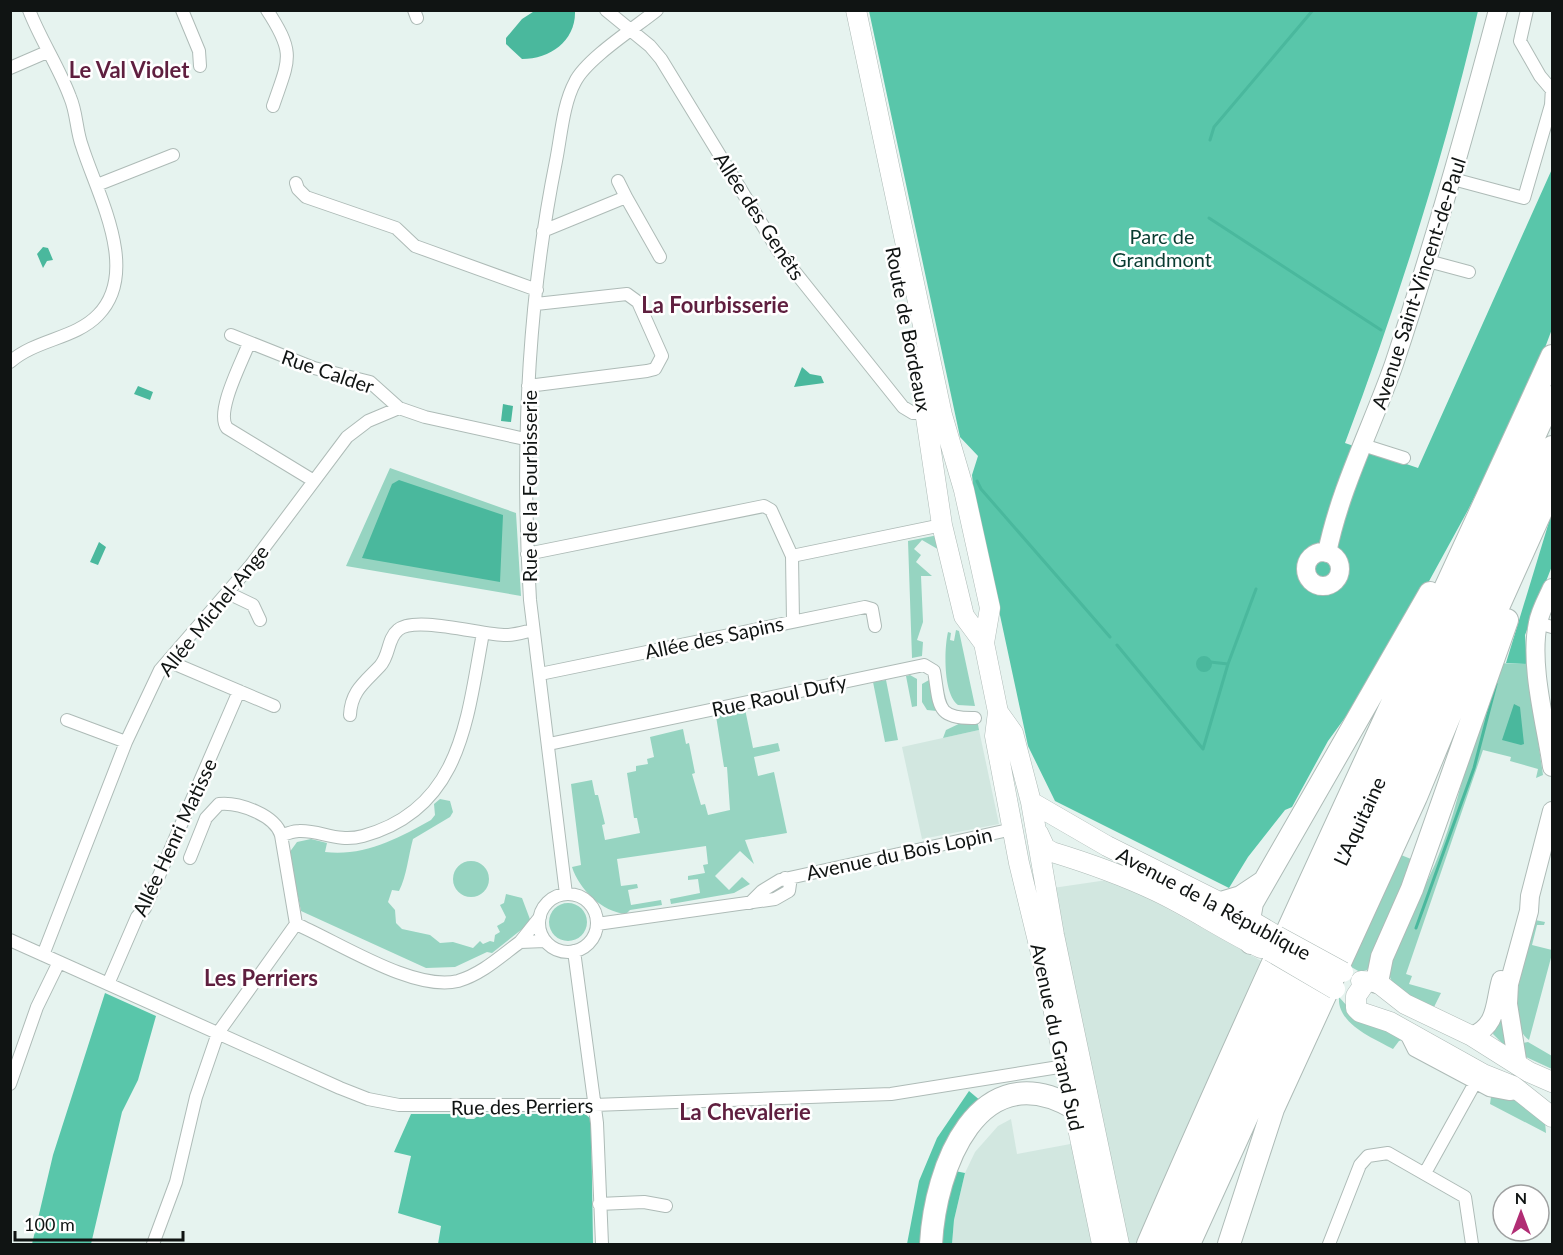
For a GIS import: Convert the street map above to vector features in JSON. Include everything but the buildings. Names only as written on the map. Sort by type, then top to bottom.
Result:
[{"type":"highway","points":[[1148,1245],[1358,775],[1552,356]]},
{"type":"highway","name":"L'Aquitaine","points":[[1166,1245],[1552,397]]},
{"type":"highway","name":"L'Aquitaine","points":[[1189,1245],[1552,447]]},
{"type":"highway","points":[[1229,1245],[1273,1109],[1416,797],[1455,703],[1552,487]]},
{"type":"highway","points":[[1266,943],[1248,920],[1252,903],[1379,685],[1461,538],[1492,489]]},
{"type":"highway","points":[[1371,983],[1412,889],[1552,493]]},
{"type":"highway","points":[[1221,903],[1241,897],[1263,882]]},
{"type":"highway","points":[[931,1245],[935,1204],[945,1168],[959,1138],[980,1113],[1008,1096],[1029,1091],[1049,1095],[1074,1108]]},
{"type":"main road","name":"Route de Bordeaux","points":[[844,10],[914,342],[942,525],[964,616],[984,643]]},
{"type":"main road","name":"Route de Bordeaux","points":[[856,10],[942,415],[962,482],[990,608],[984,643],[998,712]]},
{"type":"main road","name":"Avenue du Grand Sud","points":[[998,712],[1013,733],[1031,801],[1046,889],[1119,1245]]},
{"type":"main road","name":"Avenue du Grand Sud","points":[[998,712],[995,736],[1013,829],[1102,1245]]},
{"type":"main road","name":"Avenue de la République","points":[[1031,801],[1063,821],[1221,903],[1248,920]]},
{"type":"main road","points":[[1013,829],[1036,828],[1063,821]]},
{"type":"main road","name":"Avenue de la République","points":[[1036,828],[1045,848],[1113,872],[1156,891],[1339,980],[1371,983],[1405,1004],[1472,1036],[1518,1066],[1552,1082]]},
{"type":"main road","points":[[1046,889],[1053,870],[1072,858]]},
{"type":"main road","name":"Avenue de la République","points":[[1339,980],[1360,1012],[1404,1029],[1453,1059],[1523,1092],[1552,1117]]},
{"type":"main road","points":[[1355,1002],[1358,990],[1371,983]]},
{"type":"street","points":[[10,362],[29,348],[89,323],[110,298],[116,279],[116,260],[110,228],[97,185],[80,143],[71,99],[29,10]]},
{"type":"street","points":[[182,10],[199,51],[200,66]]},
{"type":"street","points":[[267,10],[284,37],[289,54],[273,106]]},
{"type":"street","name":"Allée des Genêts","points":[[606,10],[650,45],[661,60],[779,252],[907,410],[925,413]]},
{"type":"street","name":"Rue de la Fourbisserie","points":[[566,894],[533,630],[527,554],[525,439],[543,231],[574,82],[585,69],[657,10]]},
{"type":"street","name":"Avenue Saint-Vincent-de-Paul","points":[[1327,553],[1332,530],[1428,261],[1453,179],[1498,10]]},
{"type":"street","points":[[1453,179],[1524,198],[1551,105],[1552,88],[1540,76],[1520,41],[1527,10]]},
{"type":"street","points":[[10,68],[47,52]]},
{"type":"street","points":[[97,185],[173,155]]},
{"type":"street","points":[[618,181],[660,257]]},
{"type":"street","points":[[296,183],[298,189],[306,197],[396,228],[415,246],[537,290]]},
{"type":"street","points":[[543,231],[626,197]]},
{"type":"street","points":[[1428,261],[1469,272]]},
{"type":"street","points":[[528,386],[647,371],[655,369],[662,356],[638,303],[627,294],[536,304]]},
{"type":"street","name":"Rue Calder","points":[[231,335],[314,368],[370,382],[399,408],[425,417],[525,439]]},
{"type":"street","points":[[249,343],[224,409],[223,422],[227,428],[314,481]]},
{"type":"street","name":"Allée Michel-Ange","points":[[44,955],[126,742],[160,670],[228,593],[347,436],[368,421],[399,408]]},
{"type":"street","points":[[1363,446],[1404,458]]},
{"type":"street","points":[[527,554],[764,506],[771,510],[792,556],[793,621]]},
{"type":"street","points":[[792,556],[942,525]]},
{"type":"street","points":[[1552,588],[1537,665],[1552,767]]},
{"type":"street","points":[[228,593],[253,605],[260,620]]},
{"type":"street","name":"Allée des Sapins","points":[[540,674],[868,606],[872,609],[875,626]]},
{"type":"street","points":[[350,715],[354,694],[384,660],[394,634],[400,627],[416,624],[506,635],[533,630]]},
{"type":"street","points":[[281,835],[300,831],[327,837],[362,836],[406,818],[420,808],[435,788],[463,737],[483,633]]},
{"type":"street","points":[[168,661],[274,706]]},
{"type":"street","name":"Rue Raoul Dufy","points":[[549,744],[924,665],[934,671],[945,713],[953,718],[975,718]]},
{"type":"street","name":"Allée Henri Matisse","points":[[108,984],[137,917],[145,908],[239,690]]},
{"type":"street","points":[[68,720],[126,742]]},
{"type":"street","points":[[153,1245],[176,1182],[196,1097],[218,1033],[296,924],[281,835],[278,826],[269,818],[232,805],[219,804],[206,818],[190,858]]},
{"type":"street","points":[[1518,1066],[1508,995],[1552,811]]},
{"type":"street","name":"Avenue du Bois Lopin","points":[[597,924],[750,903],[786,895],[790,884],[785,878],[1013,829]]},
{"type":"street","points":[[296,924],[411,978],[435,983],[470,976],[485,968],[520,942],[540,917],[548,902],[566,894],[586,901],[596,915],[597,924],[590,942],[574,951],[558,950],[545,941],[539,925],[540,917]]},
{"type":"street","points":[[1472,1036],[1481,1033],[1491,1022],[1518,919],[1530,896]]},
{"type":"street","name":"Rue des Perriers","points":[[10,940],[357,1095],[382,1103],[450,1107],[594,1105],[891,1094],[1065,1066]]},
{"type":"street","points":[[520,942],[545,941]]},
{"type":"street","points":[[574,951],[597,1122],[602,1245]]},
{"type":"street","points":[[10,1084],[37,1007],[59,962]]},
{"type":"street","points":[[1404,1029],[1414,1050],[1475,1083],[1501,1093],[1523,1092]]},
{"type":"street","points":[[1425,1173],[1475,1083]]},
{"type":"street","points":[[1329,1245],[1350,1184],[1364,1159],[1372,1155],[1388,1153],[1465,1197],[1472,1245]]},
{"type":"street","points":[[599,1203],[644,1202],[666,1206]]},
{"type":"shaded area","points":[[536,10],[575,11],[574,21],[571,31],[560,46],[543,56],[522,59],[506,44],[506,38],[522,19]]},
{"type":"shaded area","points":[[43,247],[48,248],[53,260],[47,261],[43,268],[37,254]]},
{"type":"shaded area","points":[[802,367],[810,374],[821,376],[824,383],[794,387]]},
{"type":"shaded area","points":[[138,386],[153,392],[150,400],[134,394]]},
{"type":"shaded area","points":[[503,404],[513,406],[511,422],[501,421]]},
{"type":"shaded area","points":[[390,468],[516,513],[521,596],[346,566]]},
{"type":"shaded area","points":[[399,480],[503,515],[500,582],[362,558],[392,484]]},
{"type":"shaded area","points":[[938,535],[941,551],[922,540],[914,549],[921,555],[916,562],[932,576],[921,576],[923,622],[917,640],[923,642],[922,656],[912,658],[908,541]]},
{"type":"shaded area","points":[[99,542],[106,547],[98,565],[90,562]]},
{"type":"shaded area","points":[[956,630],[959,631],[975,706],[958,705],[953,699],[947,682],[945,660],[948,632],[951,633],[950,640],[954,641]]},
{"type":"shaded area","points":[[1204,656],[1210,658],[1212,664],[1210,670],[1204,672],[1198,670],[1196,664],[1198,658]]},
{"type":"shaded area","points":[[1496,663],[1527,664],[1543,775],[1536,778],[1538,769],[1510,761],[1511,757],[1483,750],[1406,974],[1412,976],[1409,984],[1441,993],[1434,1007],[1406,995],[1394,985],[1389,972],[1389,963],[1399,933],[1438,857]]},
{"type":"shaded area","points":[[910,675],[917,679],[917,706],[912,707],[906,676]]},
{"type":"shaded area","points":[[886,680],[898,740],[885,742],[873,682]]},
{"type":"shaded area","points":[[929,680],[933,684],[937,711],[927,710],[922,702],[922,684]]},
{"type":"shaded area","points":[[1514,704],[1520,707],[1524,744],[1521,745],[1502,740]]},
{"type":"shaded area","points":[[745,709],[753,748],[778,743],[780,751],[754,757],[758,776],[774,772],[787,833],[745,840],[754,864],[740,851],[715,876],[729,890],[742,877],[750,884],[734,893],[671,904],[670,899],[700,893],[698,879],[688,880],[688,876],[705,873],[703,865],[708,864],[706,846],[617,859],[621,886],[637,884],[638,888],[628,890],[631,905],[661,900],[662,905],[630,910],[626,914],[600,904],[586,891],[572,867],[581,865],[571,784],[592,780],[605,824],[602,825],[605,840],[640,833],[637,818],[634,818],[627,773],[636,771],[636,766],[648,764],[647,759],[654,757],[650,737],[683,729],[686,744],[689,743],[695,773],[692,774],[701,805],[705,804],[708,815],[730,810],[727,767],[724,767],[716,716]]},
{"type":"shaded area","points":[[977,719],[979,730],[943,738],[946,730],[967,720]]},
{"type":"shaded area","points":[[979,730],[999,824],[922,839],[902,747]]},
{"type":"shaded area","points":[[440,799],[450,801],[453,812],[450,817],[413,839],[402,885],[399,891],[392,890],[388,902],[395,910],[396,923],[402,929],[430,935],[440,943],[453,942],[473,948],[480,941],[483,944],[494,942],[495,935],[500,932],[497,926],[504,922],[506,917],[500,905],[504,903],[506,894],[522,898],[531,922],[492,953],[487,952],[455,967],[426,968],[301,911],[289,853],[297,842],[311,839],[327,843],[325,852],[353,852],[367,849],[431,820],[435,815],[434,804]]},
{"type":"shaded area","points":[[1401,855],[1411,859],[1375,957],[1367,970],[1360,972],[1346,964]]},
{"type":"shaded area","points":[[471,861],[484,866],[489,879],[484,892],[471,897],[458,892],[453,879],[458,866]]},
{"type":"shaded area","points":[[1114,879],[1265,963],[1139,1244],[952,1244],[954,1220],[965,1173],[975,1152],[998,1126],[1011,1119],[1017,1154],[1097,1139],[1046,889]]},
{"type":"shaded area","points":[[568,903],[581,909],[587,922],[581,935],[568,941],[555,935],[549,922],[555,909]]},
{"type":"shaded area","points":[[1535,920],[1545,922],[1544,925],[1537,925],[1532,945],[1552,950],[1552,954],[1529,1040],[1521,1031],[1517,1001],[1523,964]]},
{"type":"shaded area","points":[[1339,997],[1348,1007],[1403,1040],[1399,1041],[1393,1049],[1358,1029],[1344,1015]]},
{"type":"shaded area","points":[[1500,1009],[1509,1050],[1493,1034]]},
{"type":"shaded area","points":[[1528,1042],[1552,1056],[1552,1069],[1526,1057],[1523,1043]]},
{"type":"shaded area","points":[[1491,1097],[1526,1098],[1545,1122],[1546,1133],[1490,1104]]},
{"type":"green space","name":"Parc de Grandmont","points":[[869,11],[1478,11],[1465,66],[1419,229],[1345,443],[1418,468],[1552,169],[1552,329],[1534,377],[1468,510],[1382,667],[1328,741],[1292,807],[1285,810],[1248,857],[1229,888],[1055,801],[1028,746],[974,494],[972,475],[978,456],[960,437]]},
{"type":"green space","points":[[1552,512],[1552,566],[1525,635],[1527,664],[1506,663]]},
{"type":"green space","points":[[105,993],[156,1016],[138,1080],[122,1112],[91,1244],[32,1244],[53,1155]]},
{"type":"green space","points":[[969,1091],[988,1107],[945,1169],[965,1173],[954,1220],[952,1244],[907,1244],[919,1181],[937,1138]]},
{"type":"green space","points":[[411,1114],[463,1114],[466,1119],[474,1119],[480,1114],[585,1114],[591,1119],[593,1244],[438,1244],[441,1226],[398,1213],[411,1156],[394,1152]]},
{"type":"waterway","points":[[1210,140],[1214,127],[1313,10]]},
{"type":"waterway","points":[[1209,218],[1381,330]]},
{"type":"waterway","points":[[977,481],[981,489],[1110,637]]},
{"type":"waterway","points":[[1210,662],[1228,664],[1256,589]]},
{"type":"waterway","points":[[1117,645],[1203,749],[1228,664]]},
{"type":"waterway","points":[[1416,928],[1474,768],[1496,684]]},
{"type":"district","name":"Le Val Violet","points":[[129,69]]},
{"type":"district","name":"La Fourbisserie","points":[[715,304]]},
{"type":"district","name":"Les Perriers","points":[[261,977]]},
{"type":"district","name":"La Chevalerie","points":[[745,1111]]}]
